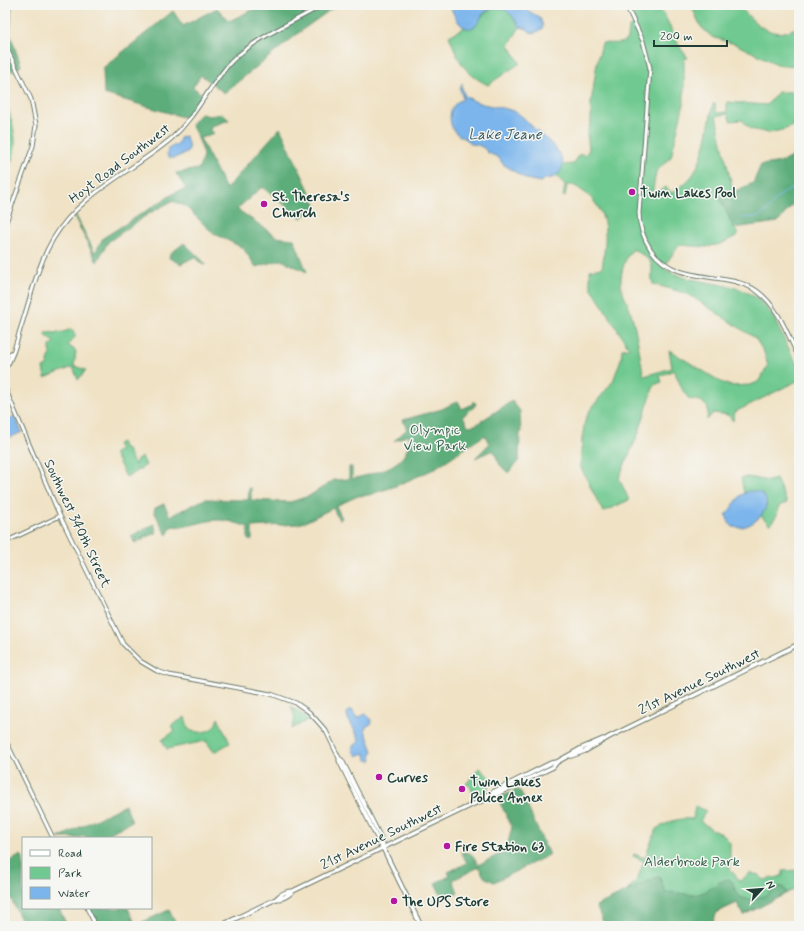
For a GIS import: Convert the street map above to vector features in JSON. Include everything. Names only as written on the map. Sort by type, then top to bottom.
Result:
[{"type":"main road","name":"Hoyt Road Southwest","points":[[5,369],[14,352],[37,276],[48,249],[69,216],[95,193],[158,149],[179,132],[199,108],[230,63],[246,48],[323,5]]},
{"type":"main road","points":[[626,5],[643,41],[650,68],[639,213],[640,226],[644,238],[658,258],[675,270],[739,283],[752,288],[759,293],[776,311],[799,358]]},
{"type":"main road","points":[[5,45],[31,100],[36,125],[33,146],[5,225]]},
{"type":"main road","points":[[5,361],[9,354],[14,352]]},
{"type":"main road","name":"Southwest 340th Street","points":[[5,388],[60,516],[102,600],[117,635],[123,644],[140,661],[157,671],[169,675],[271,694],[296,703],[309,712],[326,731],[339,758]]},
{"type":"main road","points":[[5,542],[60,516]]},
{"type":"main road","name":"21st Avenue Southwest","points":[[220,926],[276,899],[280,899],[293,891],[478,802],[481,798],[551,763],[585,751],[609,737],[799,644]]},
{"type":"main road","points":[[5,739],[53,837]]},
{"type":"main road","points":[[339,758],[355,795],[383,848],[420,926]]},
{"type":"main road","points":[[339,758],[342,760],[384,842],[383,848]]},
{"type":"main road","points":[[355,795],[360,802],[363,802]]},
{"type":"main road","points":[[88,909],[96,926]]},
{"type":"green space","points":[[5,5],[12,5],[10,34],[21,66],[12,72],[5,58]]},
{"type":"green space","points":[[262,5],[337,5],[305,28],[224,93],[201,75],[193,87],[203,95],[186,118],[104,94],[103,68],[173,11],[183,26],[217,8],[229,21]]},
{"type":"green space","points":[[626,5],[656,5],[665,16],[679,46],[688,58],[684,59],[684,103],[671,157],[656,172],[652,195],[666,187],[672,193],[691,178],[704,148],[713,104],[715,104],[716,113],[727,112],[727,102],[767,105],[778,92],[799,92],[799,123],[786,129],[769,133],[750,129],[742,120],[730,121],[728,114],[716,116],[733,191],[720,198],[738,235],[721,244],[706,247],[679,245],[663,268],[686,278],[738,288],[758,298],[772,315],[799,369],[799,380],[735,412],[733,421],[728,415],[713,413],[707,420],[708,408],[701,401],[689,399],[683,391],[674,370],[660,376],[662,382],[654,385],[639,432],[619,478],[629,500],[603,512],[580,466],[585,420],[590,410],[613,381],[621,359],[622,349],[629,348],[592,289],[590,282],[590,270],[602,268],[605,247],[605,227],[603,217],[593,200],[576,187],[567,185],[565,197],[563,196],[565,185],[556,175],[562,165],[574,164],[578,155],[582,154],[585,156],[589,149],[587,134],[591,121],[591,103],[597,63],[602,43],[618,43],[625,41],[629,27],[636,24]],"holes":[[[632,250],[635,250],[646,258],[652,265],[653,284],[688,294],[755,338],[764,352],[768,366],[758,382],[750,385],[731,386],[721,382],[669,350],[672,368],[644,376],[630,309],[621,285],[625,261]]]},
{"type":"green space","points":[[691,5],[738,5],[751,19],[765,29],[773,32],[781,33],[799,26],[799,63],[789,66],[779,65],[735,44],[712,37],[701,27]]},
{"type":"green space","points":[[497,7],[505,9],[514,16],[520,27],[509,45],[520,63],[488,85],[472,76],[467,71],[459,60],[449,36],[465,27],[475,26],[483,14]]},
{"type":"green space","points":[[5,101],[12,121],[15,136],[15,150],[10,164],[5,170]]},
{"type":"green space","points":[[202,114],[209,116],[223,114],[229,120],[212,126],[210,129],[214,133],[200,138],[226,189],[280,128],[317,207],[301,218],[262,187],[237,209],[277,237],[294,239],[307,272],[281,260],[256,267],[243,248],[213,233],[185,206],[172,201],[148,214],[108,242],[97,262],[74,216],[75,214],[95,253],[103,238],[176,192],[186,189],[176,173],[198,169],[201,163],[203,157],[201,146],[191,124],[199,115]]},
{"type":"green space","points":[[799,153],[799,197],[778,222],[734,228],[720,198],[753,183],[761,165],[782,162]]},
{"type":"green space","points":[[184,243],[206,264],[203,265],[194,257],[181,264],[169,258],[170,254]]},
{"type":"green space","points":[[72,329],[76,336],[68,345],[76,351],[74,366],[86,370],[78,380],[73,367],[45,378],[43,368],[47,366],[50,346],[54,342],[45,335],[46,332],[56,333],[58,331],[60,333]]},
{"type":"green space","name":"Olympic View Park","points":[[458,401],[462,409],[473,404],[474,401],[476,403],[475,406],[463,416],[468,426],[475,425],[512,401],[520,411],[521,433],[519,460],[508,473],[500,465],[493,450],[475,458],[489,444],[485,435],[432,470],[396,486],[369,495],[358,496],[336,506],[342,518],[339,520],[333,508],[298,524],[252,527],[252,540],[248,540],[248,527],[222,520],[212,520],[178,527],[172,526],[167,535],[154,511],[155,508],[164,504],[170,516],[205,499],[248,500],[249,488],[251,488],[251,500],[290,502],[309,496],[334,480],[349,479],[349,467],[352,467],[352,479],[381,471],[399,461],[405,454],[408,446],[408,435],[394,441],[407,429],[403,420],[442,409]]},
{"type":"green space","points":[[121,442],[135,465],[137,459],[142,457],[146,465],[139,470],[136,468],[137,471],[126,477],[114,453],[120,450],[117,444]]},
{"type":"green space","points":[[748,477],[769,481],[776,479],[787,503],[779,506],[777,515],[770,525],[761,516],[767,504],[755,493],[744,493],[741,478]]},
{"type":"green space","points":[[154,524],[157,532],[135,543],[131,536]]},
{"type":"green space","points":[[291,706],[309,720],[291,729],[294,724],[294,718]]},
{"type":"green space","points":[[185,717],[189,730],[195,732],[205,731],[214,727],[218,718],[230,743],[214,752],[206,741],[167,749],[162,740],[175,731],[171,726]]},
{"type":"green space","points":[[479,768],[489,777],[488,789],[474,796],[470,786],[466,784]]},
{"type":"green space","points":[[517,789],[521,792],[549,855],[494,882],[484,877],[479,867],[453,880],[458,892],[443,899],[435,883],[450,876],[448,872],[467,863],[461,852],[470,853],[478,865],[506,851],[512,827],[498,799]]},
{"type":"green space","points":[[125,805],[132,821],[103,837],[60,837]]},
{"type":"green space","name":"Alderbrook Park","points":[[695,806],[706,811],[700,821],[713,830],[724,835],[730,843],[730,869],[740,881],[750,873],[759,875],[766,880],[771,877],[774,879],[783,875],[783,871],[799,870],[799,887],[744,915],[737,903],[717,912],[711,926],[625,893],[637,880],[644,861],[633,856],[634,854],[645,858],[656,829],[674,821],[693,819]]},
{"type":"green space","points":[[21,855],[22,857],[22,909],[46,909],[48,912],[52,909],[59,909],[67,926],[24,926],[5,886],[5,864]]},
{"type":"green space","points":[[659,876],[666,893],[674,892],[694,895],[702,893],[720,882],[729,879],[733,882],[738,894],[745,899],[753,899],[768,895],[772,889],[778,886],[783,887],[787,893],[744,915],[737,903],[717,912],[711,926],[605,926],[596,906]]},
{"type":"green space","points":[[90,909],[128,909],[136,925],[169,910],[177,926],[98,926]]},
{"type":"water","points":[[450,5],[524,5],[527,10],[540,18],[543,26],[542,29],[535,33],[530,32],[527,29],[520,27],[513,17],[505,10],[496,8],[490,9],[484,13],[475,26],[466,28],[462,26],[456,18]]},
{"type":"water","name":"Lake Jeane","points":[[462,83],[465,95],[472,100],[478,103],[513,111],[523,117],[548,140],[558,152],[562,159],[563,165],[560,171],[553,178],[545,179],[540,182],[526,179],[503,164],[498,157],[488,153],[484,148],[478,145],[471,144],[456,133],[452,128],[450,117],[451,110],[455,104],[463,99],[460,89]]},
{"type":"water","points":[[181,137],[186,137],[189,147],[187,153],[174,158],[169,158],[167,154],[168,149],[178,145]]},
{"type":"water","points":[[14,416],[22,432],[5,440],[5,421]]},
{"type":"water","points":[[749,491],[759,492],[765,497],[766,503],[764,510],[759,518],[752,523],[743,527],[733,527],[729,523],[726,515],[741,495]]},
{"type":"water","points":[[349,710],[352,710],[357,718],[366,714],[371,719],[372,723],[366,727],[365,730],[373,751],[371,754],[371,761],[367,760],[364,753],[357,756],[354,753],[352,747],[358,743],[359,738],[348,719],[347,713]]},
{"type":"waterway","points":[[741,218],[758,217],[767,211],[779,196],[799,184]]},
{"type":"place","name":"Twin Lakes Pool","points":[[632,192]]},
{"type":"place","name":"St. Theresa's Church","points":[[264,204]]},
{"type":"place","name":"Curves","points":[[379,777]]},
{"type":"place","name":"Twin Lakes Police Annex","points":[[462,789]]},
{"type":"place","name":"Fire Station 63","points":[[447,846]]},
{"type":"place","name":"The UPS Store","points":[[394,901]]}]
